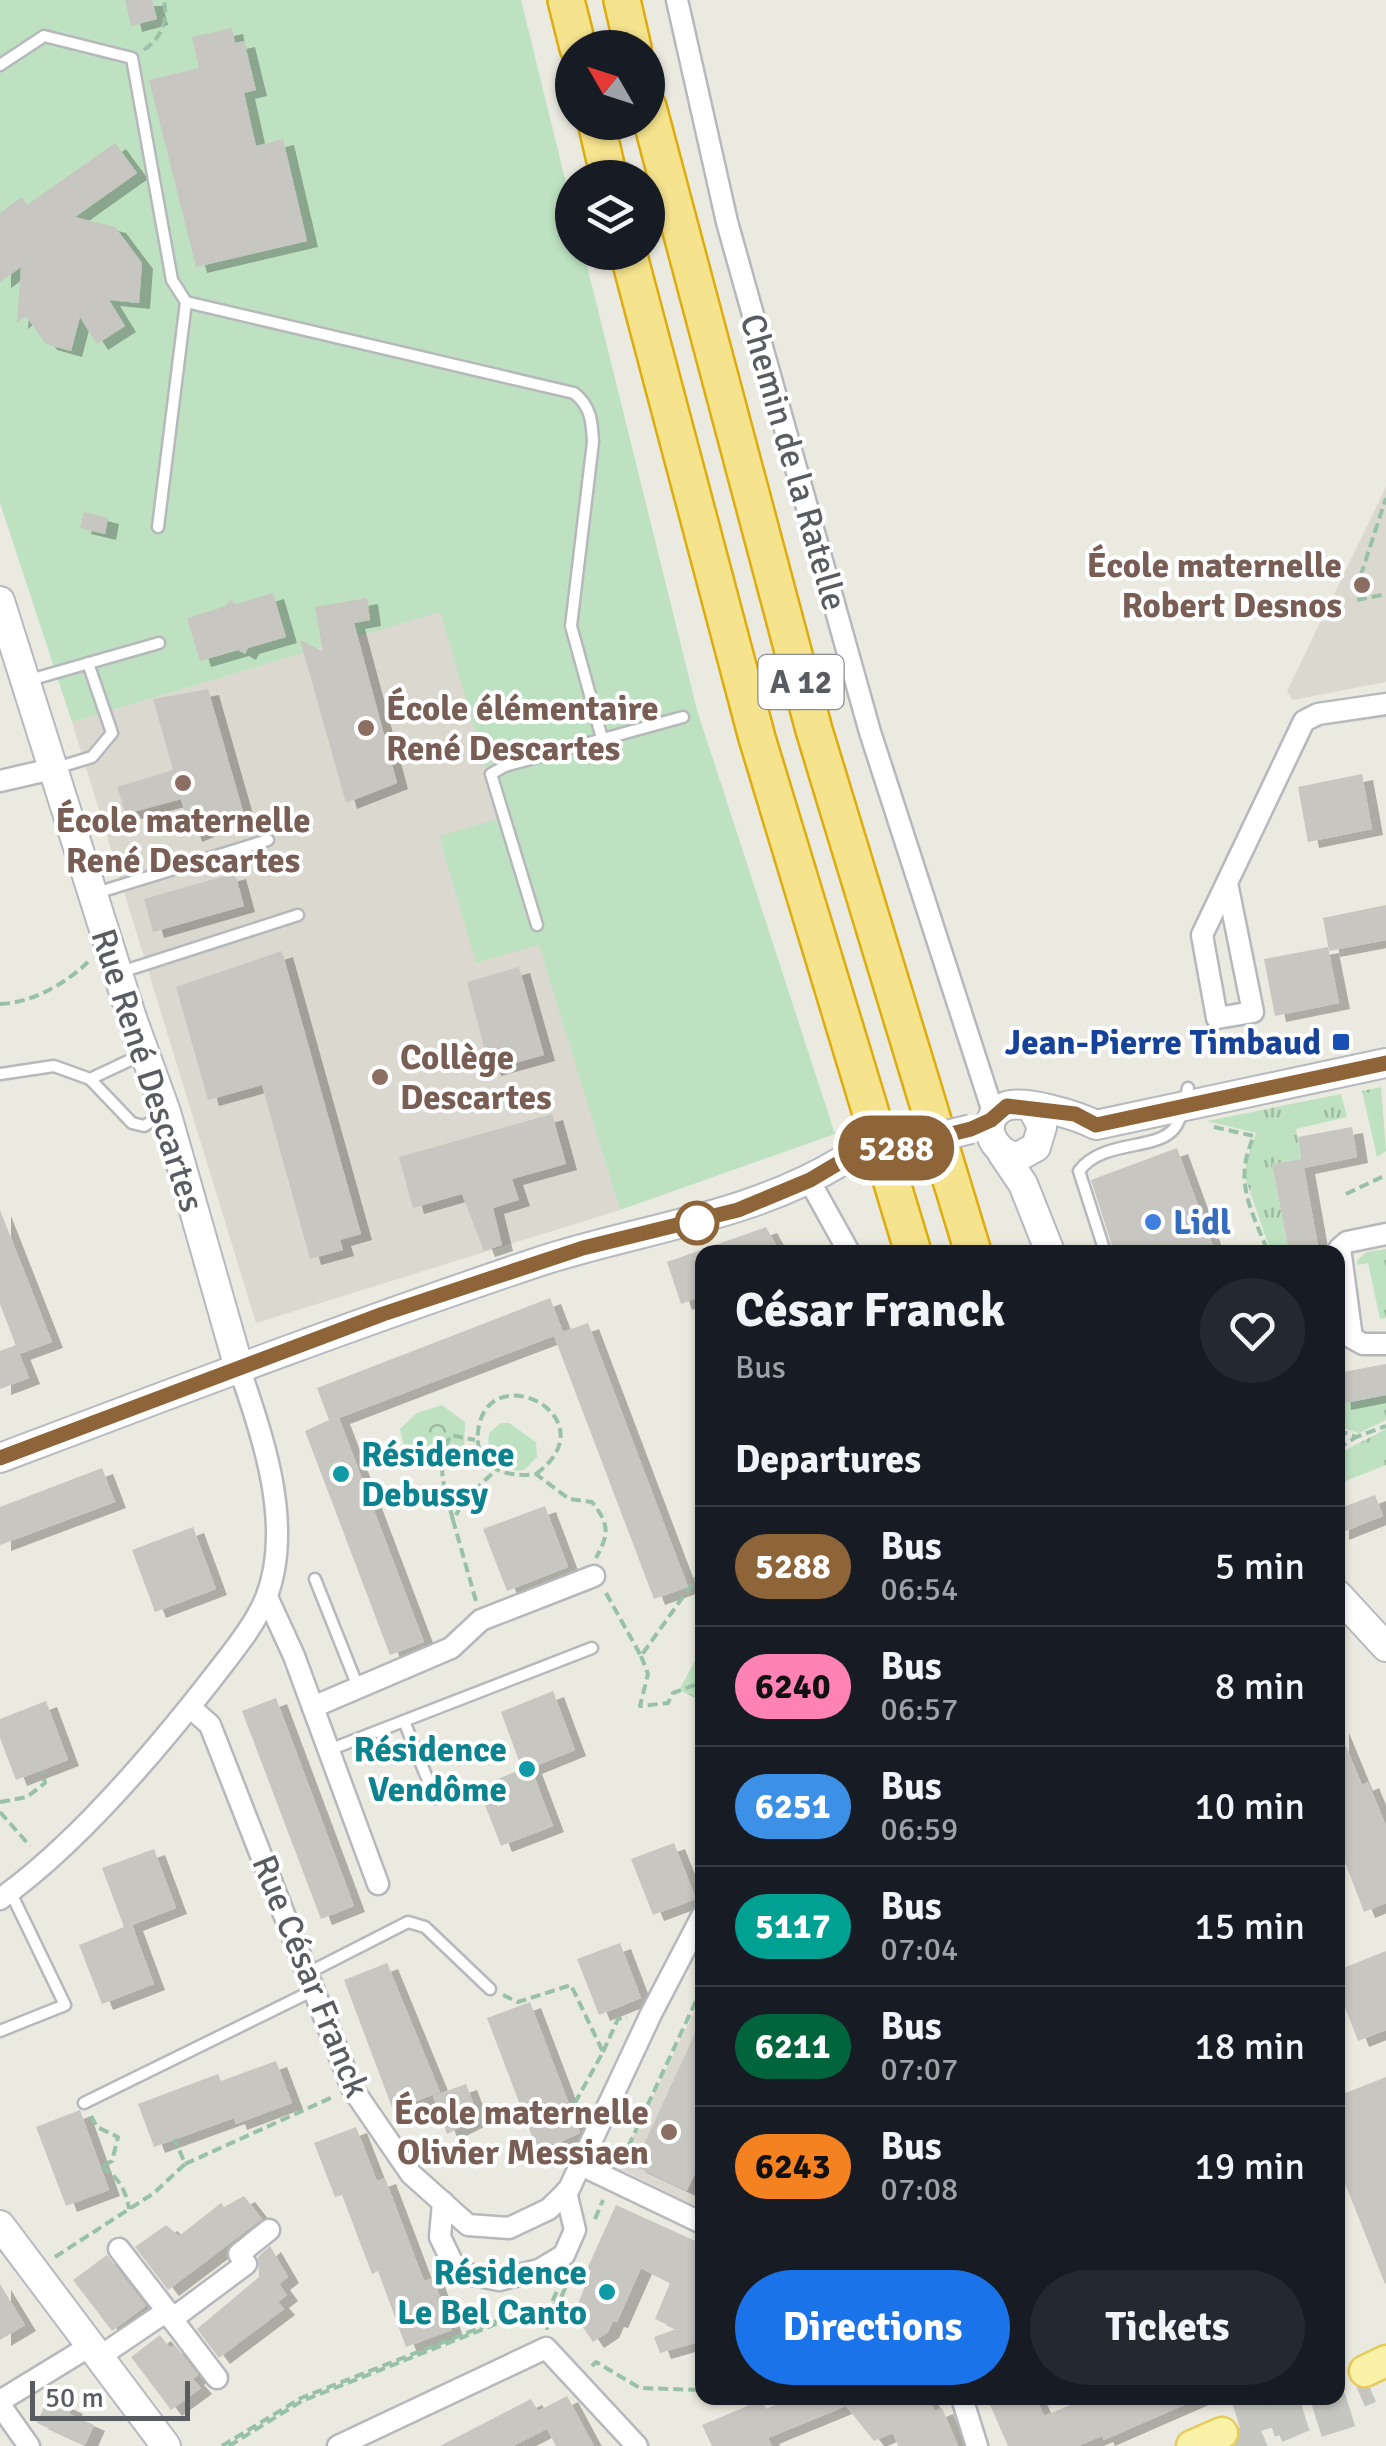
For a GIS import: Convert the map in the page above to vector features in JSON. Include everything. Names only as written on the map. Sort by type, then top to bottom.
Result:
[{"type":"highway","points":[[566,0],[574,30]]},
{"type":"highway","points":[[622,0],[629,30]]},
{"type":"highway","name":"A 12","points":[[657,140],[804,692],[972,1245]]},
{"type":"highway","name":"A 12","points":[[633,270],[763,757],[911,1245]]},
{"type":"main road","points":[[1192,2446],[1222,2433]]},
{"type":"street","name":"Chemin de la Ratelle","points":[[677,0],[728,222],[870,732],[974,1063],[1003,1127]]},
{"type":"street","name":"Rue René Descartes","points":[[0,601],[144,1054],[166,1112],[239,1368]]},
{"type":"street","points":[[1227,883],[1253,1012],[1218,1018],[1202,935],[1304,721],[1318,714],[1386,704]]},
{"type":"street","points":[[0,781],[52,769]]},
{"type":"street","points":[[1190,1099],[1386,1048]]},
{"type":"street","points":[[0,1458],[383,1314],[583,1248],[684,1226],[844,1168],[1003,1127],[1386,1064]]},
{"type":"street","points":[[1003,1127],[1047,1245]]},
{"type":"street","points":[[810,1180],[845,1245]]},
{"type":"street","points":[[1344,1245],[1386,1234]]},
{"type":"street","points":[[1345,1300],[1352,1338],[1363,1344],[1386,1344]]},
{"type":"street","points":[[5,1895],[122,1787],[236,1648],[266,1597],[274,1551],[274,1476],[239,1368]]},
{"type":"street","points":[[313,1707],[452,1648],[481,1620],[594,1576]]},
{"type":"street","points":[[266,1597],[313,1707],[378,1884]]},
{"type":"street","points":[[1345,1603],[1386,1647]]},
{"type":"street","name":"Rue César Franck","points":[[190,1707],[210,1725],[352,2088],[412,2174],[468,2225],[509,2228],[549,2210],[566,2192],[583,2166],[651,2014],[695,1929]]},
{"type":"street","points":[[583,2166],[695,2220]]},
{"type":"street","points":[[443,2202],[440,2237],[457,2272],[499,2280],[539,2270],[564,2256],[575,2230],[566,2192]]},
{"type":"street","points":[[0,2225],[166,2446]]},
{"type":"street","points":[[28,2446],[0,2403],[169,2315],[246,2264],[238,2254],[269,2230]]},
{"type":"street","points":[[119,2249],[217,2378]]},
{"type":"street","points":[[338,2446],[546,2348],[637,2446]]},
{"type":"street","points":[[964,2405],[976,2446]]},
{"type":"lane","points":[[0,65],[44,36],[132,58],[172,280],[186,302],[158,527]]},
{"type":"lane","points":[[186,302],[574,392],[583,400],[592,418],[593,442],[571,626],[603,742]]},
{"type":"lane","points":[[24,681],[160,643]]},
{"type":"lane","points":[[52,769],[92,757],[112,733],[88,663]]},
{"type":"lane","points":[[537,925],[491,774],[505,766],[603,742],[682,717]]},
{"type":"lane","points":[[93,894],[268,840]]},
{"type":"lane","points":[[118,973],[298,915]]},
{"type":"lane","points":[[90,1079],[144,1054]]},
{"type":"lane","points":[[0,1074],[54,1066],[90,1079],[132,1123],[144,1126],[166,1112]]},
{"type":"lane","points":[[1103,1245],[1079,1172],[1102,1151],[1166,1136],[1176,1128],[1190,1099]]},
{"type":"lane","points":[[315,1579],[358,1688]]},
{"type":"lane","points":[[329,1750],[592,1648]]},
{"type":"lane","points":[[404,1721],[435,1798]]},
{"type":"lane","points":[[0,2031],[65,2005],[5,1895]]},
{"type":"lane","points":[[84,2103],[311,1982],[408,1922],[424,1927],[490,1989]]},
{"type":"path","points":[[132,58],[157,40],[167,16],[164,0]]},
{"type":"path","points":[[1356,590],[1386,498]]},
{"type":"path","points":[[1358,600],[1386,594]]},
{"type":"path","points":[[0,1004],[29,999],[58,985],[108,943]]},
{"type":"path","points":[[1190,1099],[1203,1124],[1254,1136],[1242,1162],[1244,1190],[1265,1245]]},
{"type":"path","points":[[1346,1194],[1386,1175]]},
{"type":"path","points":[[522,1394],[539,1400],[553,1412],[560,1428],[559,1447],[550,1463],[536,1474],[512,1478],[495,1471],[483,1458],[477,1440],[479,1422],[488,1407],[504,1397],[522,1394]]},
{"type":"path","points":[[1345,1445],[1386,1426]]},
{"type":"path","points":[[1345,1433],[1356,1437]]},
{"type":"path","points":[[477,1440],[450,1435],[440,1453],[440,1470],[481,1620]]},
{"type":"path","points":[[453,1520],[466,1498],[495,1471]]},
{"type":"path","points":[[536,1474],[569,1499],[592,1502],[606,1519],[608,1537],[596,1556],[594,1576],[648,1674],[640,1706],[668,1703],[672,1693],[695,1685]]},
{"type":"path","points":[[640,1656],[695,1580]]},
{"type":"path","points":[[0,1802],[27,1797],[45,1783],[42,1771]]},
{"type":"path","points":[[0,1812],[43,1860]]},
{"type":"path","points":[[490,1989],[518,2002],[570,1985],[603,2052],[572,2110]]},
{"type":"path","points":[[34,2270],[154,2193],[185,2164],[352,2088]]},
{"type":"path","points":[[84,2103],[98,2127],[118,2137],[112,2161],[100,2167],[110,2170],[127,2196],[129,2209]]},
{"type":"path","points":[[175,2139],[185,2164]]},
{"type":"path","points":[[229,2446],[302,2401],[496,2324],[548,2311]]},
{"type":"path","points":[[596,2362],[640,2388],[695,2390]]},
{"type":"shaded area","name":"École maternelle Robert Desnos","points":[[1386,487],[1386,682],[1293,700],[1287,691]]},
{"type":"shaded area","name":"Collège Descartes","points":[[440,611],[620,1210],[256,1323],[72,722]]},
{"type":"shaded area","name":"École maternelle Olivier Messiaen","points":[[695,2010],[695,2206],[618,2168]]},
{"type":"green space","points":[[0,0],[521,0],[560,160],[555,160],[555,270],[588,270],[697,710],[835,1134],[620,1210],[539,945],[476,963],[439,836],[501,818],[440,612],[72,722],[0,503]]},
{"type":"green space","points":[[1381,1087],[1386,1151],[1377,1157],[1362,1091]]},
{"type":"green space","points":[[1341,1094],[1347,1117],[1296,1129],[1301,1159],[1272,1164],[1288,1245],[1269,1245],[1246,1180],[1246,1162],[1256,1133],[1207,1121]]},
{"type":"green space","points":[[1386,1249],[1386,1318],[1380,1319],[1368,1263],[1357,1265],[1357,1261],[1366,1252]]},
{"type":"green space","points":[[1386,1395],[1386,1420],[1359,1433],[1345,1429],[1345,1403]]},
{"type":"green space","points":[[442,1405],[465,1422],[464,1450],[440,1470],[412,1457],[400,1429],[417,1413]]},
{"type":"green space","points":[[501,1423],[509,1423],[536,1442],[537,1457],[524,1470],[516,1471],[488,1450],[489,1433]]},
{"type":"green space","points":[[1386,1429],[1386,1465],[1345,1481],[1345,1450]]},
{"type":"green space","points":[[695,1661],[695,1698],[679,1690]]},
{"type":"building","points":[[125,0],[152,0],[157,19],[131,26]]},
{"type":"building","points":[[232,28],[235,43],[244,41],[256,90],[244,93],[256,146],[283,139],[307,241],[196,267],[149,80],[199,68],[192,37]]},
{"type":"building","points":[[115,143],[137,173],[75,217],[115,227],[142,263],[139,303],[109,300],[125,326],[97,344],[80,317],[71,351],[46,344],[26,316],[17,323],[21,267],[0,282],[0,213],[22,197],[27,205]]},
{"type":"building","points":[[84,512],[108,518],[105,534],[80,528]]},
{"type":"building","points":[[273,593],[286,637],[248,648],[245,654],[238,650],[200,661],[187,618],[226,606],[230,600],[236,604]]},
{"type":"building","points":[[367,598],[370,620],[354,623],[397,783],[346,803],[300,640],[323,652],[315,607]]},
{"type":"building","points":[[208,689],[244,815],[191,836],[181,799],[126,814],[117,787],[173,770],[153,699]]},
{"type":"building","points":[[1362,774],[1372,829],[1308,842],[1298,787]]},
{"type":"building","points":[[235,873],[244,906],[153,932],[144,899]]},
{"type":"building","points":[[1386,905],[1386,940],[1329,951],[1323,918]]},
{"type":"building","points":[[1328,947],[1339,1003],[1275,1016],[1264,959]]},
{"type":"building","points":[[282,951],[361,1234],[340,1240],[343,1250],[310,1259],[262,1085],[208,1100],[176,987]]},
{"type":"building","points":[[519,967],[544,1055],[490,1070],[467,982]]},
{"type":"building","points":[[552,1114],[566,1164],[512,1179],[519,1200],[493,1208],[502,1245],[484,1251],[462,1194],[413,1208],[399,1157]]},
{"type":"building","points":[[1352,1127],[1357,1157],[1304,1168],[1318,1245],[1288,1245],[1272,1164],[1301,1159],[1298,1137]]},
{"type":"building","name":"Lidl","points":[[1177,1148],[1212,1245],[1112,1245],[1091,1180]]},
{"type":"building","points":[[0,1210],[52,1342],[19,1354],[0,1304]]},
{"type":"building","points":[[766,1227],[776,1245],[715,1245]]},
{"type":"building","points":[[695,1252],[695,1299],[681,1304],[667,1262]]},
{"type":"building","name":"Résidence Debussy","points":[[550,1298],[563,1332],[588,1323],[688,1587],[654,1599],[554,1336],[339,1418],[424,1642],[390,1655],[305,1431],[329,1420],[317,1388]]},
{"type":"building","points":[[16,1345],[29,1378],[0,1389],[0,1351]]},
{"type":"building","points":[[1386,1364],[1386,1395],[1345,1403],[1345,1372]]},
{"type":"building","points":[[102,1468],[115,1502],[0,1545],[0,1507]]},
{"type":"building","points":[[1375,1495],[1383,1516],[1345,1531],[1345,1506]]},
{"type":"building","name":"Résidence Debussy","points":[[545,1506],[568,1567],[507,1591],[483,1529]]},
{"type":"building","points":[[193,1527],[216,1589],[155,1612],[132,1550]]},
{"type":"building","name":"Résidence Vendôme","points":[[553,1691],[575,1750],[531,1768],[553,1826],[501,1846],[478,1787],[522,1769],[501,1712]]},
{"type":"building","points":[[276,1698],[354,1906],[321,1919],[242,1711]]},
{"type":"building","points":[[46,1701],[68,1760],[16,1780],[0,1738],[0,1719]]},
{"type":"building","points":[[1345,1744],[1362,1785],[1368,1782],[1386,1826],[1386,1903],[1364,1912],[1345,1862]]},
{"type":"building","points":[[674,1843],[695,1899],[653,1915],[631,1859]]},
{"type":"building","points":[[154,1849],[176,1908],[132,1925],[154,1984],[102,2004],[79,1945],[124,1927],[102,1868]]},
{"type":"building","points":[[620,1943],[641,1998],[599,2015],[577,1959]]},
{"type":"building","points":[[1386,1951],[1386,2030],[1358,2041],[1345,2007],[1345,1967]]},
{"type":"building","points":[[387,1963],[440,2092],[393,2110],[344,1980]]},
{"type":"building","points":[[530,2002],[580,2133],[538,2152],[487,2018]]},
{"type":"building","points":[[695,2033],[695,2174],[687,2191],[634,2166]]},
{"type":"building","points":[[276,2061],[292,2103],[236,2124],[234,2118],[154,2147],[138,2104],[218,2074],[221,2081]]},
{"type":"building","points":[[1386,2077],[1385,2284],[1345,2184],[1345,2093]]},
{"type":"building","points":[[466,2084],[479,2118],[447,2134],[433,2096]]},
{"type":"building","points":[[80,2110],[109,2190],[66,2206],[36,2127]]},
{"type":"building","points":[[356,2127],[377,2181],[385,2178],[424,2281],[433,2278],[452,2330],[406,2347],[378,2271],[372,2274],[342,2195],[335,2197],[314,2143]]},
{"type":"building","points":[[244,2196],[262,2219],[168,2290],[135,2247],[166,2225],[179,2236],[221,2203],[224,2207]]},
{"type":"building","name":"Résidence Le Bel Canto","points":[[616,2205],[695,2241],[695,2343],[660,2353],[654,2337],[676,2329],[655,2319],[670,2283],[641,2268],[617,2322],[613,2321],[608,2332],[593,2342],[578,2320],[585,2315],[578,2304],[591,2271],[587,2269]]},
{"type":"building","points":[[270,2246],[288,2277],[279,2284],[287,2295],[278,2302],[284,2309],[219,2358],[197,2329],[259,2277],[258,2257]]},
{"type":"building","points":[[107,2255],[146,2306],[112,2331],[73,2280]]},
{"type":"building","points":[[0,2284],[25,2325],[0,2340]]},
{"type":"building","points":[[160,2335],[170,2348],[175,2345],[198,2375],[193,2379],[201,2388],[171,2410],[131,2357]]},
{"type":"building","points":[[567,2396],[594,2446],[556,2446],[547,2429],[513,2446],[440,2446],[531,2399],[538,2411]]},
{"type":"building","points":[[47,2400],[72,2408],[69,2414],[94,2425],[85,2445],[37,2423]]},
{"type":"building","points":[[750,2405],[764,2405],[766,2409],[776,2405],[931,2405],[935,2411],[942,2408],[958,2446],[898,2446],[893,2433],[874,2441],[846,2406],[768,2438],[772,2446],[712,2446],[702,2425]]},
{"type":"building","points":[[990,2405],[1039,2405],[1044,2416],[1070,2405],[1184,2405],[1104,2440],[1102,2436],[1078,2446],[1008,2446]]},
{"type":"tunnel","points":[[1345,2399],[1370,2388]]},
{"type":"tunnel","points":[[1251,2405],[1264,2446]]},
{"type":"tunnel","points":[[1283,2405],[1296,2446]]},
{"type":"tunnel","points":[[1235,2446],[1330,2405]]},
{"type":"tunnel","points":[[1330,2405],[1343,2446]]},
{"type":"bus line","name":"5288","points":[[0,1458],[383,1314],[583,1248],[738,1210],[810,1180],[842,1161],[971,1129],[1014,1104],[1075,1114],[1096,1125],[1386,1063]]},
{"type":"place","name":"École maternelle Robert Desnos","points":[[1362,585]]},
{"type":"place","name":"École élémentaire René Descartes","points":[[366,728]]},
{"type":"place","name":"École maternelle René Descartes","points":[[183,783]]},
{"type":"place","name":"Jean-Pierre Timbaud","points":[[1341,1042]]},
{"type":"place","name":"Collège Descartes","points":[[380,1077]]},
{"type":"place","name":"Lidl","points":[[1153,1222]]},
{"type":"place","name":"Résidence Debussy","points":[[341,1474]]},
{"type":"place","name":"Résidence Vendôme","points":[[527,1769]]},
{"type":"place","name":"École maternelle Olivier Messiaen","points":[[669,2132]]},
{"type":"place","name":"Résidence Le Bel Canto","points":[[607,2292]]}]
